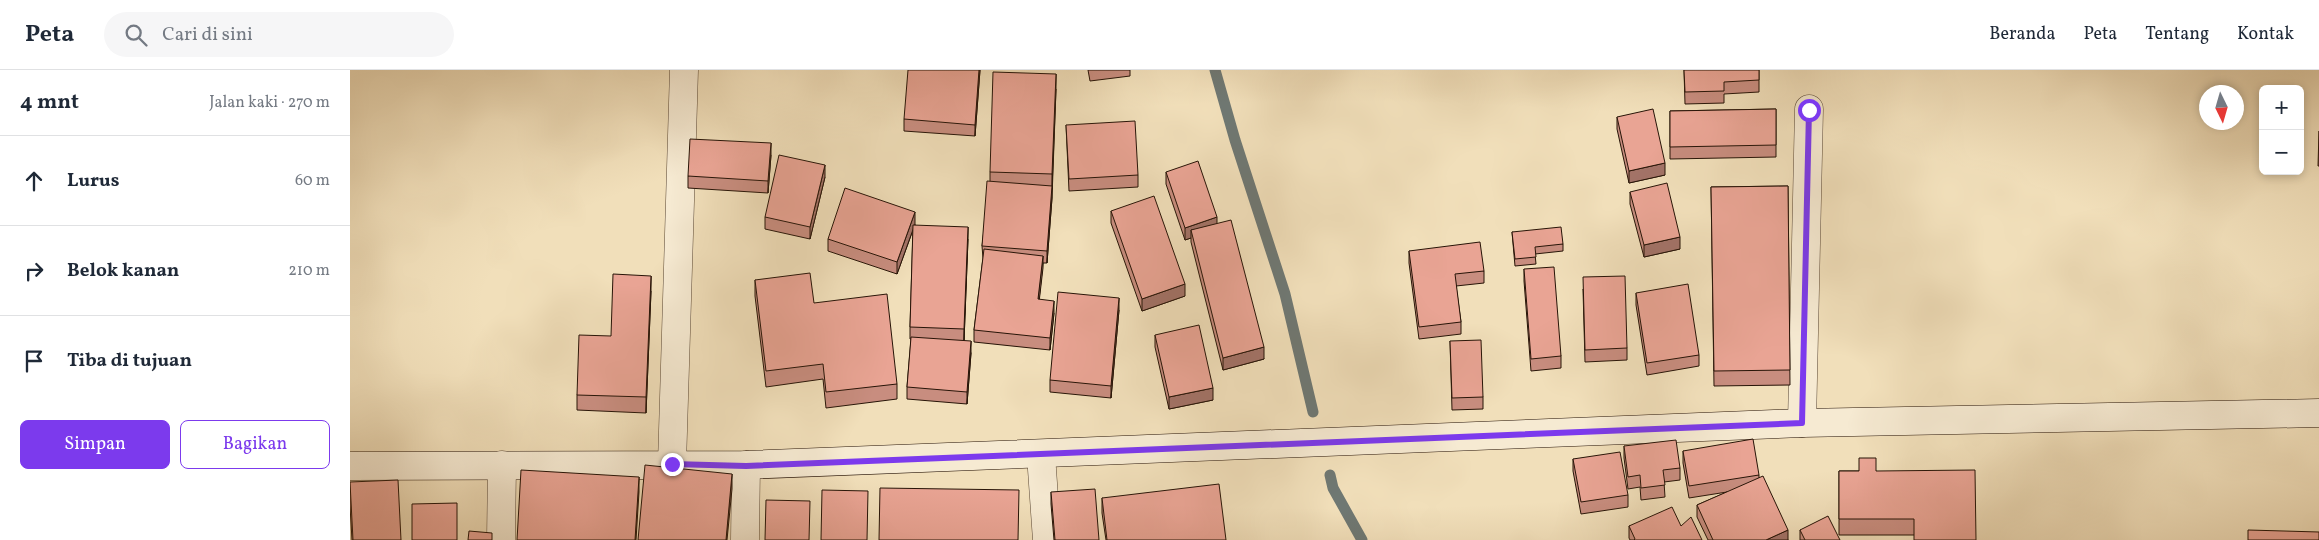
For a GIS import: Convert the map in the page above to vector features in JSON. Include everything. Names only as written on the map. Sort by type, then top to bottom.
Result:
[{"type":"main road","points":[[672,464],[684,70]]},
{"type":"main road","points":[[1802,423],[1809,110]]},
{"type":"main road","points":[[350,466],[672,464],[746,466],[1802,423],[2319,413]]},
{"type":"main road","points":[[1041,454],[1047,540]]},
{"type":"main road","points":[[501,540],[502,465]]},
{"type":"main road","points":[[745,540],[746,466]]},
{"type":"building","points":[[908,70],[979,70],[975,125],[904,119]]},
{"type":"building","points":[[1684,70],[1759,70],[1759,80],[1724,82],[1724,91],[1685,92]]},
{"type":"building","points":[[993,72],[1056,74],[1052,174],[990,172]]},
{"type":"building","points":[[1653,109],[1665,163],[1629,171],[1617,117]]},
{"type":"building","points":[[1776,109],[1776,145],[1670,147],[1670,111]]},
{"type":"building","points":[[1135,121],[1138,175],[1069,179],[1066,125]]},
{"type":"building","points":[[690,139],[771,143],[768,181],[688,176]]},
{"type":"building","points":[[779,155],[825,165],[810,227],[765,217]]},
{"type":"building","points":[[1198,161],[1217,217],[1185,228],[1166,172]]},
{"type":"building","points":[[987,181],[1052,186],[1047,251],[982,246]]},
{"type":"building","points":[[1667,183],[1680,237],[1644,245],[1630,192]]},
{"type":"building","points":[[1788,186],[1790,370],[1714,371],[1711,187]]},
{"type":"building","points":[[845,188],[915,212],[897,262],[828,239]]},
{"type":"building","points":[[1154,196],[1185,284],[1142,299],[1111,211]]},
{"type":"building","points":[[1231,220],[1264,347],[1223,358],[1191,230]]},
{"type":"building","points":[[913,225],[968,227],[964,329],[910,327]]},
{"type":"building","points":[[1561,227],[1563,244],[1535,247],[1536,257],[1515,259],[1512,232]]},
{"type":"building","points":[[1480,242],[1484,271],[1455,274],[1461,322],[1419,327],[1409,251]]},
{"type":"building","points":[[984,249],[1043,256],[1038,299],[1054,301],[1050,338],[974,330]]},
{"type":"building","points":[[1554,267],[1561,356],[1531,359],[1524,269]]},
{"type":"building","points":[[810,273],[814,303],[887,294],[897,384],[826,392],[823,364],[766,371],[755,280]]},
{"type":"building","points":[[613,274],[651,276],[646,397],[577,395],[579,335],[611,336]]},
{"type":"building","points":[[1625,276],[1627,348],[1585,350],[1583,277]]},
{"type":"building","points":[[1688,284],[1699,355],[1647,363],[1636,293]]},
{"type":"building","points":[[1058,292],[1119,298],[1111,386],[1050,380]]},
{"type":"building","points":[[1199,325],[1213,388],[1169,397],[1155,335]]},
{"type":"building","points":[[911,337],[971,341],[967,392],[907,387]]},
{"type":"building","points":[[1481,340],[1483,397],[1452,398],[1450,341]]},
{"type":"building","points":[[1753,439],[1759,475],[1689,486],[1683,451]]},
{"type":"building","points":[[1676,440],[1680,468],[1663,470],[1665,485],[1641,488],[1640,475],[1628,477],[1624,446]]},
{"type":"building","points":[[1620,452],[1628,495],[1581,502],[1573,459]]},
{"type":"building","points":[[1859,458],[1876,458],[1876,471],[1975,470],[1976,540],[1914,540],[1914,519],[1839,519],[1839,471],[1859,471]]},
{"type":"building","points":[[645,465],[732,474],[726,540],[638,540]]},
{"type":"building","points":[[521,470],[639,477],[635,540],[517,540]]},
{"type":"building","points":[[1763,476],[1788,530],[1766,540],[1713,540],[1697,505]]},
{"type":"building","points":[[398,480],[401,540],[353,540],[350,482]]},
{"type":"building","points":[[1219,484],[1226,540],[1107,540],[1102,498]]},
{"type":"building","points":[[880,488],[1019,490],[1018,540],[879,540]]},
{"type":"building","points":[[1095,489],[1099,540],[1055,540],[1051,492]]},
{"type":"building","points":[[822,490],[868,491],[867,540],[821,540]]},
{"type":"building","points":[[766,500],[810,501],[809,540],[765,540]]},
{"type":"building","points":[[457,503],[457,540],[412,540],[412,504]]},
{"type":"building","points":[[1672,507],[1681,526],[1691,517],[1702,540],[1634,540],[1629,526]]},
{"type":"building","points":[[1828,516],[1840,540],[1805,540],[1800,530]]},
{"type":"building","points":[[2248,530],[2319,532],[2319,540],[2248,540]]},
{"type":"building","points":[[469,531],[492,533],[492,540],[468,540]]},
{"type":"waterway","points":[[1215,70],[1235,140],[1285,294],[1313,412]]},
{"type":"waterway","points":[[1330,475],[1333,488],[1362,540]]},
{"type":"route","points":[[672,464],[746,466],[1802,423],[1809,110]]}]
